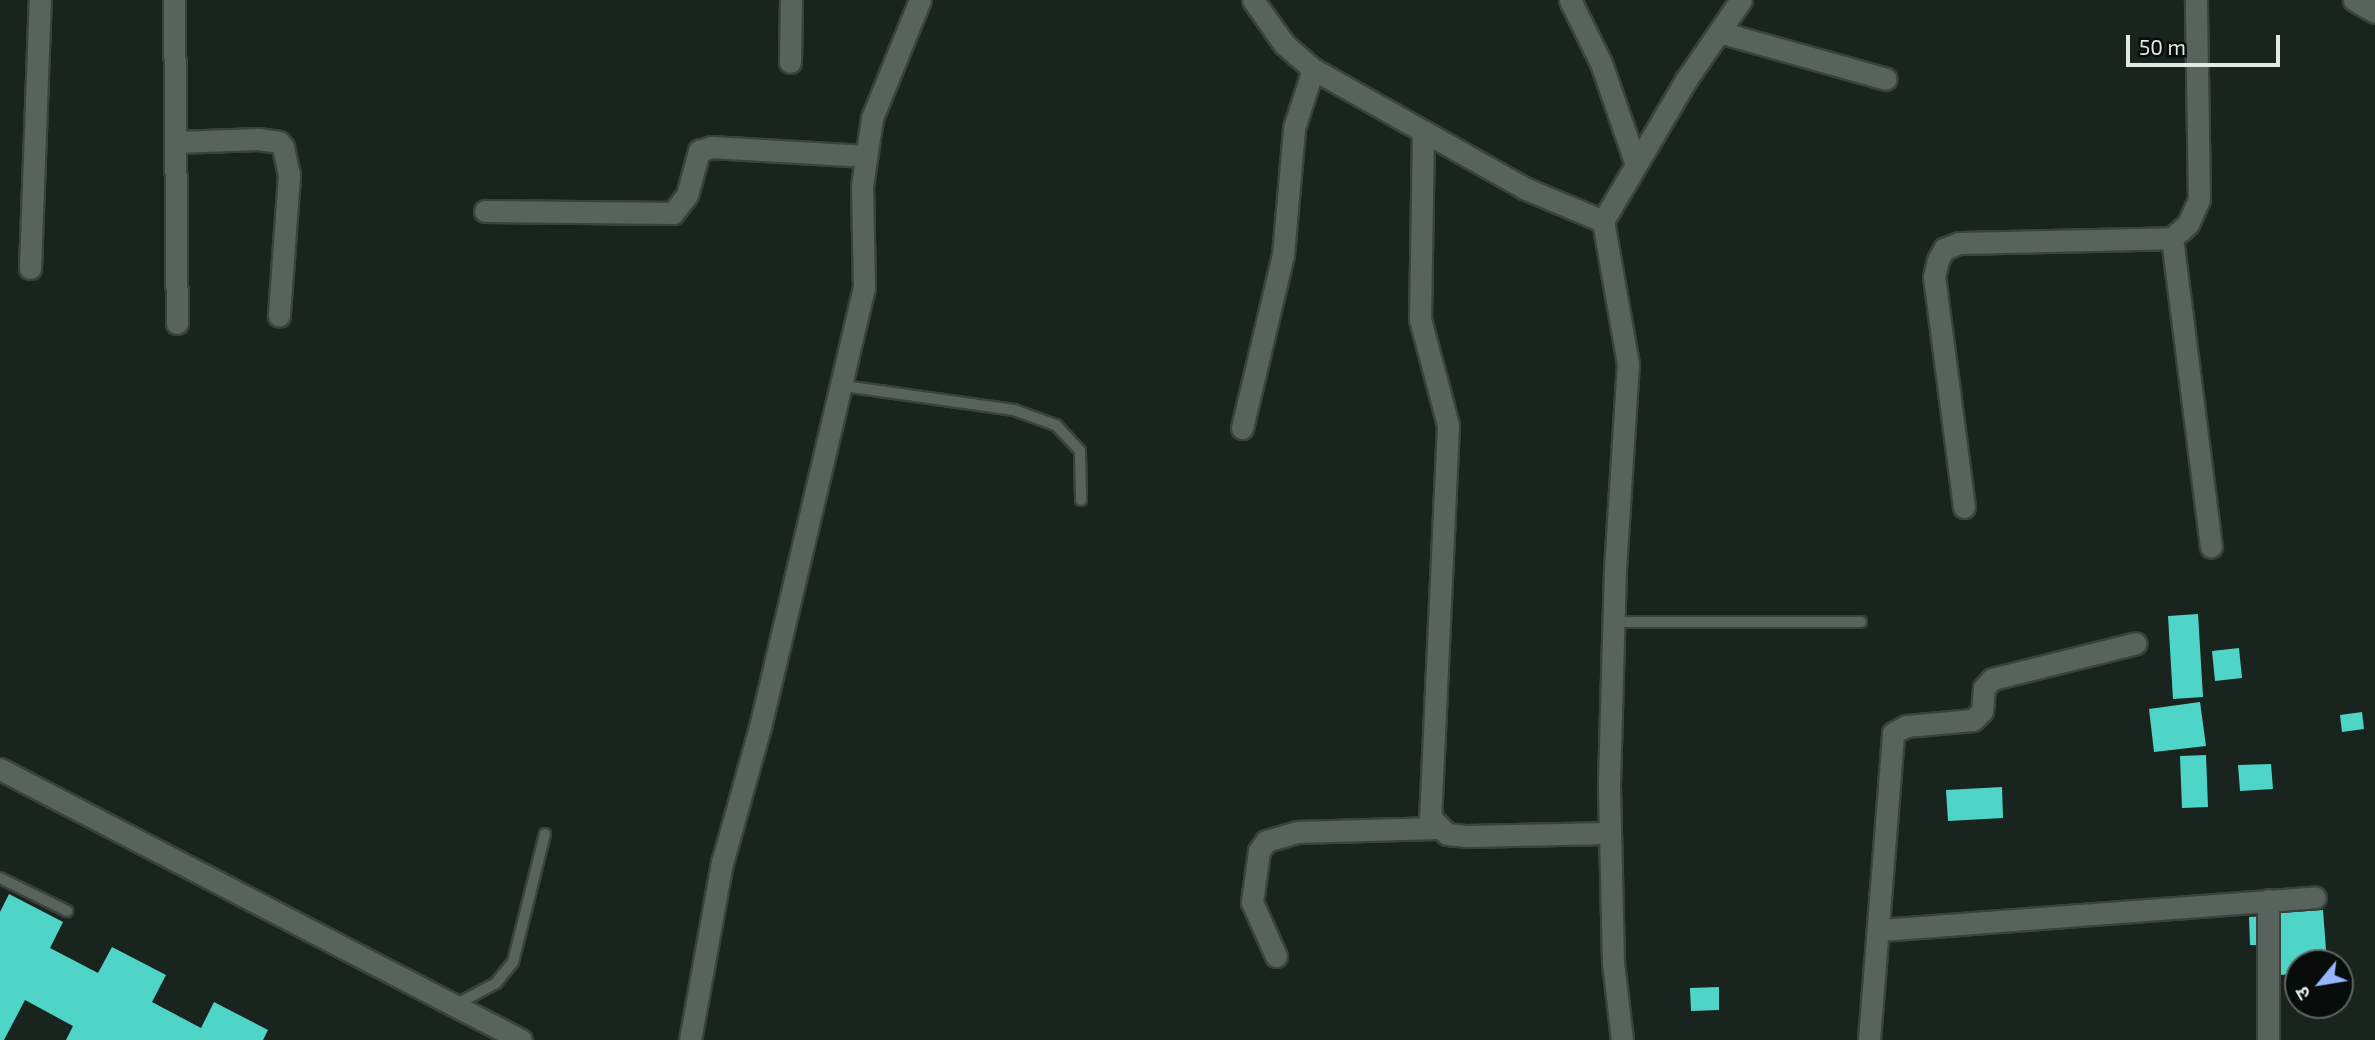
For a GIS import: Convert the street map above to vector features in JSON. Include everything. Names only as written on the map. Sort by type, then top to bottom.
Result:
[{"type":"street","points":[[30,268],[40,0]]},
{"type":"street","points":[[174,0],[177,323]]},
{"type":"street","points":[[790,62],[791,0]]},
{"type":"street","points":[[690,1040],[722,863],[844,386],[864,288],[862,186],[872,118],[920,0]]},
{"type":"street","points":[[1253,0],[1284,44],[1313,69],[1524,188],[1603,221]]},
{"type":"street","points":[[1570,0],[1601,63],[1636,162]]},
{"type":"street","points":[[1622,1040],[1613,962],[1610,833],[1614,622],[1628,364],[1603,221],[1636,162],[1741,0]]},
{"type":"street","points":[[1964,507],[1934,277],[1944,249],[1959,243],[2035,239],[2172,238],[2188,224],[2199,199],[2196,0]]},
{"type":"street","points":[[2354,0],[2375,12]]},
{"type":"street","points":[[1719,32],[1886,79]]},
{"type":"street","points":[[1242,428],[1283,255],[1294,128],[1313,69]]},
{"type":"street","points":[[1423,131],[1420,319],[1448,425],[1429,804],[1436,828]]},
{"type":"street","points":[[177,142],[258,139],[279,142],[283,147],[289,175],[279,316]]},
{"type":"street","points":[[485,211],[673,213],[687,195],[699,151],[711,147],[866,156]]},
{"type":"street","points":[[2172,238],[2211,547]]},
{"type":"street","points":[[1869,1040],[1881,930],[1894,733],[1906,726],[1973,720],[1982,711],[1984,688],[1992,679],[2136,643]]},
{"type":"street","points":[[0,769],[522,1040]]},
{"type":"street","points":[[1276,956],[1252,902],[1259,851],[1266,841],[1297,832],[1436,828],[1465,836],[1610,833]]},
{"type":"street","points":[[1881,930],[2315,897]]},
{"type":"street","points":[[2268,900],[2268,1040]]},
{"type":"lane","points":[[844,386],[1014,410],[1049,422],[1069,435],[1080,451],[1081,500]]},
{"type":"lane","points":[[1614,622],[1861,622]]},
{"type":"lane","points":[[455,1005],[496,983],[513,962],[545,834]]},
{"type":"lane","points":[[0,878],[67,911]]},
{"type":"building","points":[[2198,614],[2203,697],[2173,699],[2168,616]]},
{"type":"building","points":[[2239,648],[2242,678],[2215,681],[2212,651]]},
{"type":"building","points":[[2200,702],[2206,746],[2154,752],[2149,709]]},
{"type":"building","points":[[2362,712],[2364,729],[2342,732],[2340,715]]},
{"type":"building","points":[[2206,755],[2208,807],[2182,808],[2180,756]]},
{"type":"building","points":[[2271,764],[2273,789],[2240,791],[2238,765]]},
{"type":"building","points":[[2002,787],[2003,818],[1948,821],[1946,790]]},
{"type":"building","points":[[9,894],[63,922],[50,948],[98,973],[112,947],[166,975],[152,1002],[201,1028],[214,1002],[268,1030],[263,1040],[66,1040],[73,1026],[25,1000],[4,1040],[0,1040],[0,912]]},
{"type":"building","points":[[2323,910],[2326,949],[2284,949],[2284,975],[2279,975],[2275,913]]},
{"type":"building","points":[[2264,916],[2264,945],[2250,945],[2249,917]]},
{"type":"building","points":[[1719,987],[1719,1010],[1691,1011],[1690,988]]}]
